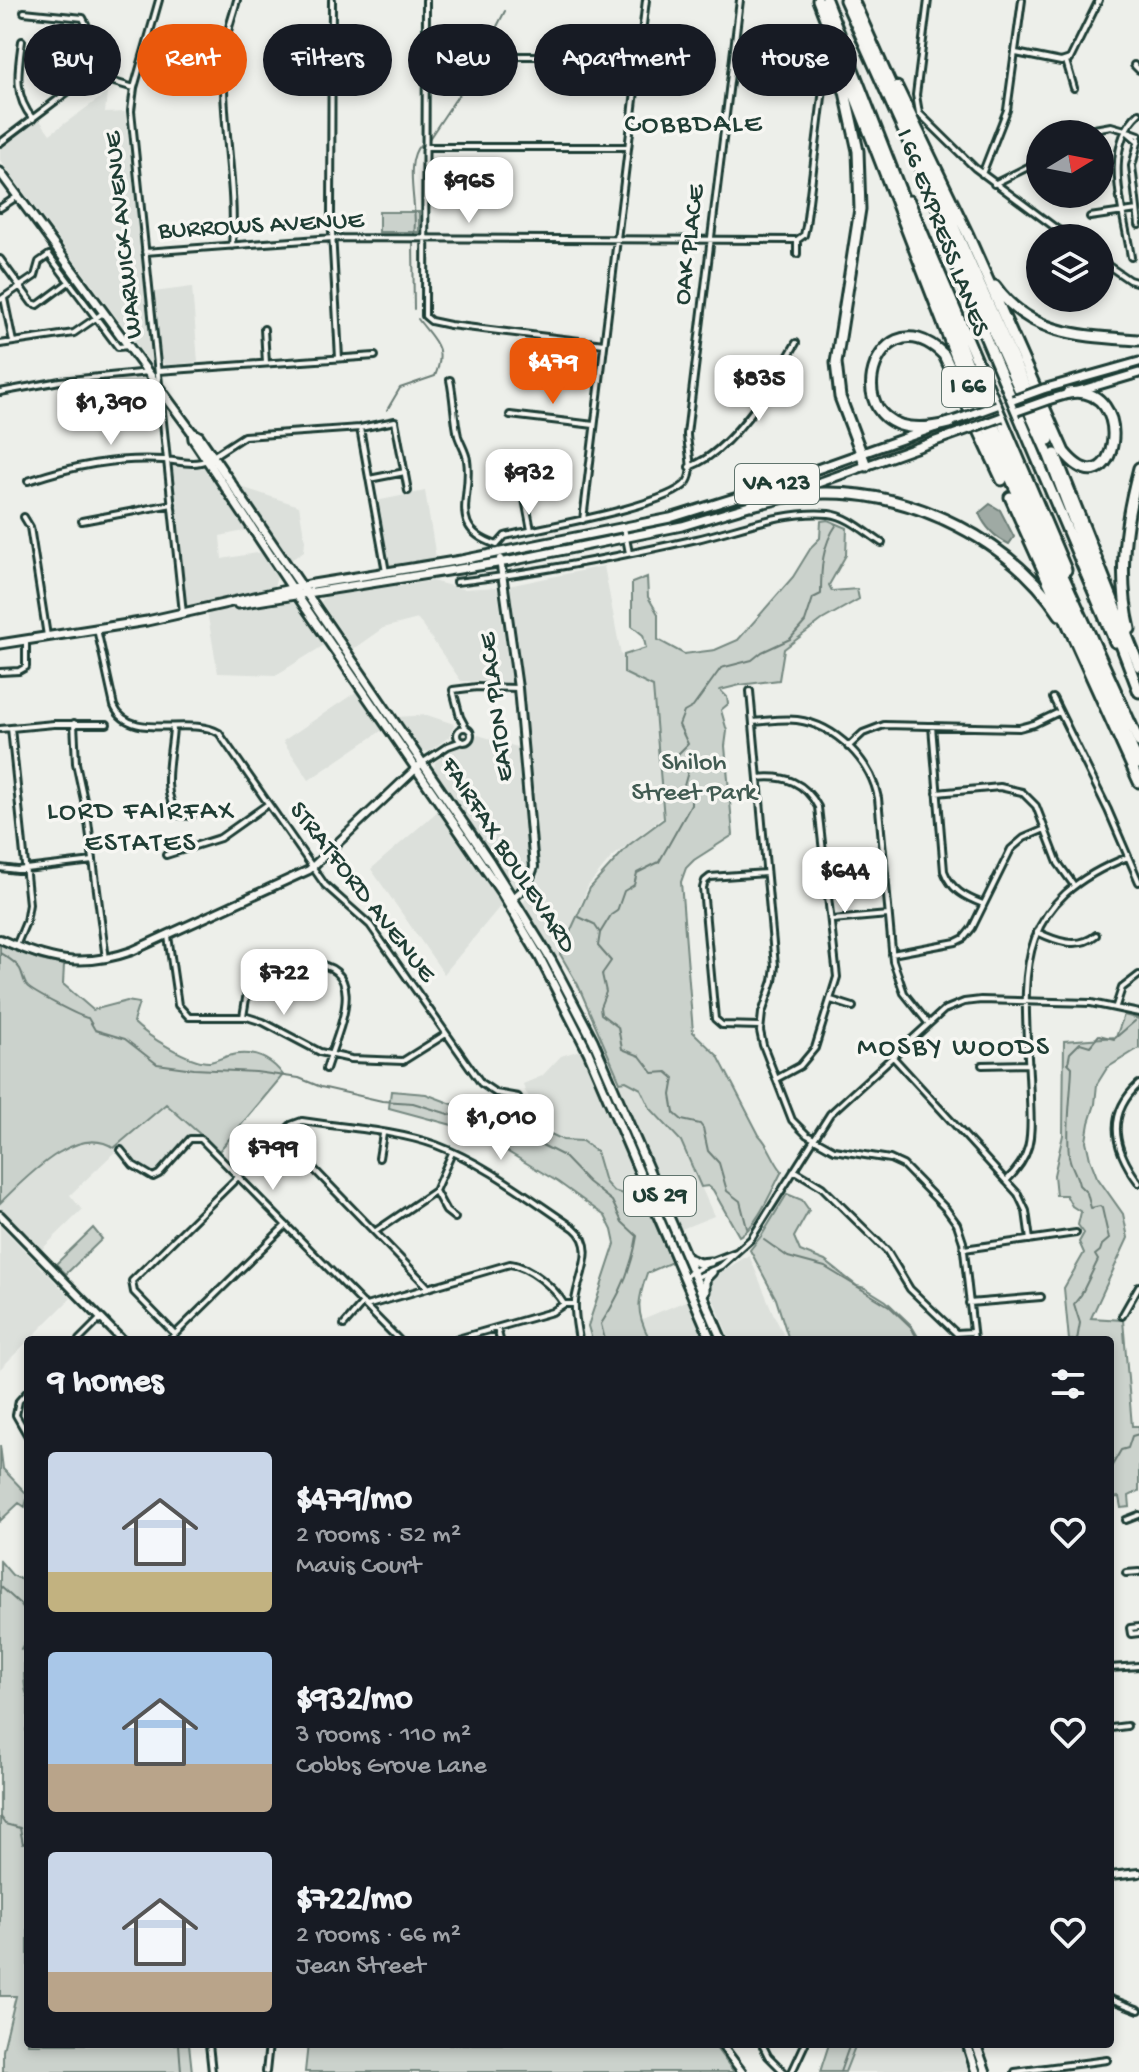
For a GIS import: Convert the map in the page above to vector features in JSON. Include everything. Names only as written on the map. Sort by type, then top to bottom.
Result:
[{"type":"highway","points":[[817,0],[819,16],[845,92],[858,151],[860,209],[836,363],[840,397],[866,466]]},
{"type":"highway","name":"I 66","points":[[817,0],[956,357],[1139,764]]},
{"type":"highway","name":"I 66 EXPRESS LANES","points":[[826,0],[976,385],[1139,742]]},
{"type":"highway","name":"I 66 EXPRESS LANES","points":[[845,0],[1044,442],[1090,557],[1139,694]]},
{"type":"highway","name":"I 66","points":[[853,0],[1017,363],[1139,666]]},
{"type":"highway","points":[[877,55],[890,73],[968,235],[1064,452],[1072,461],[1088,468],[1103,468],[1118,461]]},
{"type":"highway","points":[[877,129],[1101,654]]},
{"type":"highway","points":[[924,180],[979,322],[1139,694]]},
{"type":"highway","points":[[968,235],[997,289],[1030,320],[1069,334],[1139,340]]},
{"type":"highway","points":[[950,423],[909,426],[896,422],[881,411],[872,395],[870,377],[875,360],[883,349],[896,342],[915,340],[931,345],[944,355],[1139,782]]},
{"type":"highway","points":[[1068,393],[1095,393],[1112,398]]},
{"type":"highway","points":[[1139,468],[1125,527],[1123,572],[1126,612],[1139,654]]},
{"type":"highway","points":[[752,505],[810,493],[846,493],[888,500],[939,518],[975,536],[1019,569],[1056,610],[1079,647]]},
{"type":"main road","name":"FAIRFAX BOULEVARD","points":[[0,172],[130,346],[154,371],[159,385],[192,432],[199,436],[294,591],[420,766]]},
{"type":"main road","name":"VA 123","points":[[304,590],[701,509],[950,423],[1011,395],[1139,362]]},
{"type":"main road","name":"VA 123","points":[[0,644],[97,629],[294,591],[501,563],[693,523],[972,428],[1019,415],[1068,393],[1139,373]]},
{"type":"main road","name":"FAIRFAX BOULEVARD","points":[[210,458],[304,590],[551,960],[588,1029],[720,1336]]},
{"type":"main road","points":[[386,572],[395,575],[442,569],[454,571]]},
{"type":"main road","name":"FAIRFAX BOULEVARD","points":[[511,900],[581,1038],[709,1336]]},
{"type":"main road","points":[[685,1253],[696,1263],[710,1262]]},
{"type":"main road","points":[[708,1306],[703,1283],[712,1272]]},
{"type":"main road","points":[[968,2048],[976,2072]]},
{"type":"main road","points":[[977,2048],[986,2072]]},
{"type":"street","name":"WARWICK AVENUE","points":[[154,371],[131,121],[134,88],[159,0]]},
{"type":"street","points":[[232,246],[224,56],[237,0]]},
{"type":"street","points":[[332,0],[333,238],[339,358]]},
{"type":"street","points":[[426,0],[424,310],[428,319],[435,323],[604,344]]},
{"type":"street","points":[[643,24],[646,0]]},
{"type":"street","name":"OAK PLACE","points":[[689,467],[687,434],[740,0]]},
{"type":"street","points":[[928,0],[917,108],[932,129],[982,174],[1050,224]]},
{"type":"street","points":[[982,174],[1007,110],[1022,0]]},
{"type":"street","points":[[1066,61],[1076,51],[1099,0]]},
{"type":"street","points":[[24,12],[83,18],[86,24]]},
{"type":"street","points":[[22,41],[17,91],[33,119]]},
{"type":"street","points":[[1016,53],[1066,61]]},
{"type":"street","points":[[1066,61],[1074,88]]},
{"type":"street","points":[[1134,65],[1139,70]]},
{"type":"street","points":[[121,84],[134,88]]},
{"type":"street","points":[[0,143],[63,96]]},
{"type":"street","points":[[583,520],[635,96]]},
{"type":"street","points":[[797,254],[797,240],[804,235],[806,226],[822,96]]},
{"type":"street","points":[[1131,257],[1118,165],[1125,130],[1139,113]]},
{"type":"street","points":[[1114,127],[1139,139],[1132,166],[1139,225]]},
{"type":"street","points":[[425,147],[628,147]]},
{"type":"street","points":[[994,184],[1026,168]]},
{"type":"street","points":[[0,208],[18,196]]},
{"type":"street","points":[[1090,217],[1137,210]]},
{"type":"street","name":"BURROWS AVENUE","points":[[145,252],[333,238],[797,240]]},
{"type":"street","points":[[13,342],[2,299],[35,276],[39,262],[56,247]]},
{"type":"street","points":[[49,255],[118,347],[130,346]]},
{"type":"street","points":[[0,259],[32,303],[38,305],[69,282]]},
{"type":"street","points":[[1114,270],[1139,283]]},
{"type":"street","points":[[0,344],[74,333],[105,312]]},
{"type":"street","points":[[264,329],[266,363]]},
{"type":"street","points":[[450,380],[458,435],[467,460],[466,521],[476,536],[498,549],[505,536],[632,507],[686,484],[689,467],[717,449],[733,434],[773,381],[796,343]]},
{"type":"street","points":[[0,392],[60,381],[154,371],[375,356]]},
{"type":"street","points":[[159,385],[183,613]]},
{"type":"street","points":[[510,415],[594,425]]},
{"type":"street","points":[[28,481],[98,462],[167,460],[198,463],[244,436],[360,428],[395,421],[408,491]]},
{"type":"street","points":[[360,428],[386,572]]},
{"type":"street","points":[[369,479],[405,472]]},
{"type":"street","points":[[520,473],[531,531]]},
{"type":"street","points":[[82,521],[172,504]]},
{"type":"street","points":[[456,582],[503,577],[766,522],[821,514],[846,519],[882,543]]},
{"type":"street","points":[[24,517],[30,527],[47,636]]},
{"type":"street","points":[[624,527],[629,553]]},
{"type":"street","name":"EATON PLACE","points":[[498,549],[518,688],[534,870],[527,886],[511,900]]},
{"type":"street","name":"STRATFORD AVENUE","points":[[97,629],[113,703],[119,716],[132,724],[207,728],[219,733],[331,892],[370,925],[484,1087],[518,1097]]},
{"type":"street","points":[[0,672],[19,671],[26,667],[26,640]]},
{"type":"street","points":[[0,939],[60,960],[106,959],[132,951],[313,867],[420,766],[448,746],[471,737],[471,732],[460,717],[453,687],[518,688]]},
{"type":"street","points":[[750,691],[774,970],[760,1026],[763,1045],[792,1120],[813,1139],[837,1152],[890,1159],[907,1167],[952,1216],[964,1249],[973,1336]]},
{"type":"street","points":[[1053,698],[1108,810],[1139,882]]},
{"type":"street","points":[[848,747],[863,733],[878,726],[1019,728],[1059,712]]},
{"type":"street","points":[[460,717],[458,733],[462,741]]},
{"type":"street","points":[[753,722],[788,719],[827,730],[848,747],[867,769],[876,790],[895,971],[904,993],[928,1023]]},
{"type":"street","points":[[0,729],[74,723],[107,724]]},
{"type":"street","points":[[74,723],[76,763],[106,959]]},
{"type":"street","points":[[932,726],[946,877],[959,893],[983,904]]},
{"type":"street","points":[[173,727],[168,784],[172,805],[179,815],[192,816]]},
{"type":"street","points":[[11,728],[29,911],[16,946]]},
{"type":"street","points":[[448,746],[466,728]]},
{"type":"street","points":[[758,778],[777,777],[793,781],[806,789],[816,803],[822,821],[837,977],[811,1055],[794,1071],[776,1079]]},
{"type":"street","points":[[937,793],[1000,787],[1017,789],[1034,803],[1058,863],[1073,884]]},
{"type":"street","points":[[166,855],[220,838],[268,804]]},
{"type":"street","points":[[892,954],[964,938],[972,928],[1011,849],[1024,838],[1045,829]]},
{"type":"street","points":[[1006,1181],[1023,1162],[1031,1143],[1026,1001],[1028,961],[1037,932],[1052,907],[1073,884],[1128,857]]},
{"type":"street","points":[[0,868],[26,869],[93,861]]},
{"type":"street","points":[[760,1026],[722,1025],[715,1019],[703,888],[705,881],[713,877],[766,873]]},
{"type":"street","points":[[832,920],[888,915]]},
{"type":"street","points":[[1037,932],[1058,941],[1074,943],[1096,935]]},
{"type":"street","points":[[167,935],[178,1005],[182,1013],[198,1019],[243,1017],[263,1022],[330,1056],[398,1062],[446,1034]]},
{"type":"street","points":[[243,1017],[249,980],[259,965],[276,962],[325,966],[340,979],[347,997],[326,1069]]},
{"type":"street","points":[[1116,1006],[1122,988],[1139,975]]},
{"type":"street","points":[[831,1000],[853,1007]]},
{"type":"street","points":[[694,1274],[712,1272],[738,1252],[755,1234],[835,1109],[944,1010],[964,1002],[1026,1001],[1116,1006],[1139,1013]]},
{"type":"street","points":[[892,1056],[1006,1181],[1024,1206],[1030,1240]]},
{"type":"street","points":[[982,1065],[1029,1064]]},
{"type":"street","points":[[1138,1181],[1123,1159],[1117,1132],[1123,1103],[1139,1084]]},
{"type":"street","points":[[286,1225],[175,1334],[128,1286],[291,1125],[302,1121],[421,1141],[452,1153],[486,1169],[579,1232],[587,1253],[575,1304],[579,1336]]},
{"type":"street","points":[[379,1158],[383,1134]]},
{"type":"street","points":[[281,1135],[427,1286]]},
{"type":"street","points":[[121,1150],[133,1165],[153,1177],[190,1139],[198,1137],[395,1336]]},
{"type":"street","points":[[375,1231],[435,1191],[452,1153]]},
{"type":"street","points":[[794,1170],[822,1187],[887,1251],[910,1289],[956,1333],[972,1332]]},
{"type":"street","points":[[435,1191],[446,1211],[455,1218]]},
{"type":"street","points":[[0,1215],[118,1336]]},
{"type":"street","points":[[964,1249],[1076,1233]]},
{"type":"street","points":[[685,1279],[710,1262],[738,1252]]},
{"type":"street","points":[[344,1325],[364,1304],[507,1264],[515,1264],[547,1285],[564,1304]]},
{"type":"street","points":[[1122,1316],[1139,1286]]},
{"type":"street","points":[[969,1303],[1041,1297]]},
{"type":"street","points":[[468,1336],[552,1312],[564,1304],[575,1304]]},
{"type":"street","points":[[83,1336],[101,1318]]},
{"type":"street","points":[[497,1328],[499,1336]]},
{"type":"street","points":[[24,1395],[16,1410],[17,1419],[24,1430]]},
{"type":"street","points":[[1126,1520],[1139,1515]]},
{"type":"street","points":[[1126,1573],[1139,1572]]},
{"type":"street","points":[[1139,1627],[1130,1628],[1131,1634],[1139,1633]]},
{"type":"street","points":[[1114,1668],[1139,1666]]},
{"type":"street","points":[[1114,1728],[1127,1726]]},
{"type":"street","points":[[1114,1876],[1139,1873]]},
{"type":"street","points":[[1114,2001],[1139,2010]]},
{"type":"street","points":[[209,2048],[212,2072]]},
{"type":"street","points":[[266,2072],[269,2048]]},
{"type":"street","points":[[724,2048],[742,2072]]},
{"type":"street","points":[[764,2048],[784,2072]]},
{"type":"street","points":[[792,2072],[803,2048]]},
{"type":"street","points":[[1015,2072],[1107,2060]]},
{"type":"shaded area","points":[[103,96],[107,96],[105,113],[125,112],[153,367],[0,160],[0,148],[39,119],[50,134]]},
{"type":"shaded area","points":[[192,287],[198,362],[166,365],[161,362],[154,292]]},
{"type":"shaded area","points":[[141,375],[157,397],[159,412],[121,415],[117,378]]},
{"type":"shaded area","points":[[169,463],[207,467],[248,530],[220,536],[222,559],[262,552],[277,577],[274,587],[189,607],[185,604]]},
{"type":"shaded area","points":[[238,486],[299,506],[304,551],[291,560]]},
{"type":"shaded area","points":[[425,491],[436,558],[389,565],[376,501]]},
{"type":"shaded area","points":[[990,504],[1000,510],[1014,537],[1009,544],[991,532],[979,513]]},
{"type":"shaded area","points":[[604,566],[621,655],[654,666],[664,816],[611,858],[588,886],[560,956],[555,956],[523,903],[536,884],[540,868],[522,680],[508,586]]},
{"type":"shaded area","points":[[432,581],[463,589],[497,587],[511,682],[461,681],[418,619],[383,628],[353,649],[321,602],[326,595]]},
{"type":"shaded area","points":[[292,602],[299,606],[326,644],[276,675],[218,673],[207,612]]},
{"type":"shaded area","points":[[359,690],[384,729],[309,780],[283,741]]},
{"type":"shaded area","points":[[427,715],[454,724],[449,737],[428,752],[420,750],[397,717]]},
{"type":"shaded area","points":[[475,734],[517,747],[529,867],[527,877],[518,889],[513,888],[434,770],[435,762],[455,749],[471,744]]},
{"type":"shaded area","points":[[439,810],[502,904],[444,974],[371,869]]},
{"type":"shaded area","points":[[580,1050],[647,1205],[622,1216],[556,1159],[554,1133],[523,1084],[542,1076],[561,1056]]},
{"type":"shaded area","points":[[626,1080],[641,1089],[650,1108],[681,1141],[714,1216],[679,1230],[617,1084]]},
{"type":"shaded area","points":[[167,1104],[196,1132],[156,1174],[147,1174],[121,1146],[70,1195],[82,1210],[40,1251],[0,1210],[0,1203],[55,1153],[95,1140],[106,1142],[156,1114]]},
{"type":"shaded area","points":[[0,1225],[71,1298],[33,1336],[24,1336],[24,1345],[0,1369]]},
{"type":"shaded area","points":[[749,1255],[784,1336],[728,1336],[708,1286],[713,1277]]},
{"type":"shaded area","points":[[688,1300],[703,1336],[648,1336],[640,1320]]},
{"type":"shaded area","points":[[849,2048],[962,2048],[970,2072],[840,2072]]},
{"type":"green space","points":[[379,212],[419,212],[419,232],[379,232]]},
{"type":"green space","name":"Shiloh Street Park","points":[[828,520],[847,528],[846,555],[829,585],[832,591],[857,589],[859,599],[822,620],[784,649],[779,680],[720,690],[727,697],[728,704],[721,710],[727,731],[725,746],[733,835],[694,860],[686,868],[681,882],[693,1032],[718,1056],[759,1135],[782,1171],[758,1217],[739,1236],[713,1190],[708,1186],[701,1187],[681,1141],[650,1108],[641,1089],[626,1081],[620,1082],[578,985],[560,954],[590,888],[629,845],[664,819],[653,687],[624,673],[624,655],[646,648],[643,635],[632,626],[632,583],[647,577],[648,597],[658,614],[658,640],[684,654],[715,650],[738,640],[793,577],[820,538],[821,521]]},
{"type":"green space","points":[[0,943],[40,960],[64,965],[63,984],[93,1010],[127,1001],[139,1003],[133,1022],[181,1053],[210,1062],[236,1054],[252,1054],[272,1063],[283,1075],[219,1151],[166,1104],[114,1148],[100,1142],[84,1142],[52,1157],[0,1203]]},
{"type":"green space","points":[[1124,1015],[1139,1019],[1139,1048],[1107,1068],[1097,1084],[1086,1141],[1097,1177],[1123,1214],[1128,1238],[1091,1318],[1123,1320],[1132,1426],[1139,1426],[1139,1491],[1129,1496],[1130,1507],[1121,1508],[1119,1497],[1114,1498],[1114,1336],[1069,1336],[1064,1288],[1084,1253],[1079,1242],[1084,1233],[1078,1225],[1081,1212],[1072,1206],[1066,1195],[1056,1195],[1054,1175],[1063,1135],[1064,1041],[1116,1037]]},
{"type":"green space","points":[[391,1091],[426,1094],[460,1107],[535,1126],[563,1140],[582,1141],[596,1151],[605,1182],[613,1191],[623,1194],[641,1192],[672,1262],[647,1273],[639,1306],[648,1336],[591,1336],[588,1326],[615,1244],[605,1216],[558,1182],[483,1137],[389,1108]]},
{"type":"green space","points":[[787,1194],[802,1200],[809,1210],[794,1237],[800,1251],[825,1261],[857,1286],[886,1301],[911,1325],[918,1336],[788,1336],[776,1299],[750,1250]]},
{"type":"green space","points":[[93,1228],[102,1239],[66,1274],[56,1264]]},
{"type":"green space","points":[[0,1445],[3,1469],[24,1491],[24,1506],[19,1503],[0,1521]]},
{"type":"green space","points":[[0,1561],[12,1575],[24,1581],[24,1643],[21,1649],[24,1651],[24,2048],[189,2048],[192,2072],[3,2072],[3,2050],[16,1996],[0,1996]]},
{"type":"green space","points":[[308,2048],[716,2048],[734,2072],[305,2072]]},
{"type":"green space","points":[[828,2048],[854,2048],[845,2072],[820,2072]]},
{"type":"waterway","points":[[429,139],[484,63],[491,38],[505,11]]},
{"type":"waterway","points":[[414,234],[412,174],[415,152],[421,144]]},
{"type":"waterway","points":[[413,244],[414,309]]},
{"type":"waterway","points":[[387,410],[400,388],[435,376],[439,351],[434,339],[418,319]]},
{"type":"waterway","points":[[600,933],[617,911],[624,891],[634,885],[637,873],[659,862],[691,805],[691,797],[684,786],[689,768],[677,760],[678,754],[688,744],[679,725],[684,712],[693,707],[721,668],[752,660],[790,639],[805,622],[813,598],[821,594],[823,557],[837,524]]},
{"type":"waterway","points":[[579,917],[594,924],[600,933],[598,946],[611,961],[602,974],[606,992],[600,1007],[601,1014],[618,1027],[622,1049],[640,1056],[653,1073],[667,1072],[674,1078],[671,1095],[674,1113],[682,1120],[700,1124],[703,1128],[708,1151],[719,1163],[727,1191],[740,1201],[747,1228]]},
{"type":"waterway","points":[[0,953],[18,966],[31,989],[88,1018],[95,1030],[125,1039],[157,1064],[299,1078],[321,1087],[382,1101],[413,1103],[532,1140],[562,1155],[612,1201],[622,1222],[637,1236],[624,1282],[601,1324],[604,1336]]},
{"type":"waterway","points":[[1078,1336],[1080,1323],[1074,1304],[1098,1260],[1095,1255],[1109,1239],[1102,1208],[1091,1208],[1070,1159],[1068,1133],[1072,1067],[1068,1063],[1070,1053],[1080,1043],[1090,1046],[1099,1035],[1114,1039],[1135,1021]]},
{"type":"waterway","points":[[764,1240],[788,1257],[825,1267],[889,1306],[916,1336]]},
{"type":"waterway","points":[[1114,1462],[1121,1450],[1128,1448],[1132,1436],[1139,1434]]},
{"type":"waterway","points":[[0,1586],[24,1610]]},
{"type":"waterway","points":[[0,1817],[5,1824],[20,1828],[24,1844]]},
{"type":"waterway","points":[[179,2048],[181,2072]]},
{"type":"waterway","points":[[840,2072],[849,2048]]},
{"type":"district","name":"COBBDALE","points":[[694,125]]},
{"type":"district","name":"LORD FAIRFAX ESTATES","points":[[141,828]]},
{"type":"district","name":"MOSBY WOODS","points":[[954,1048]]}]
